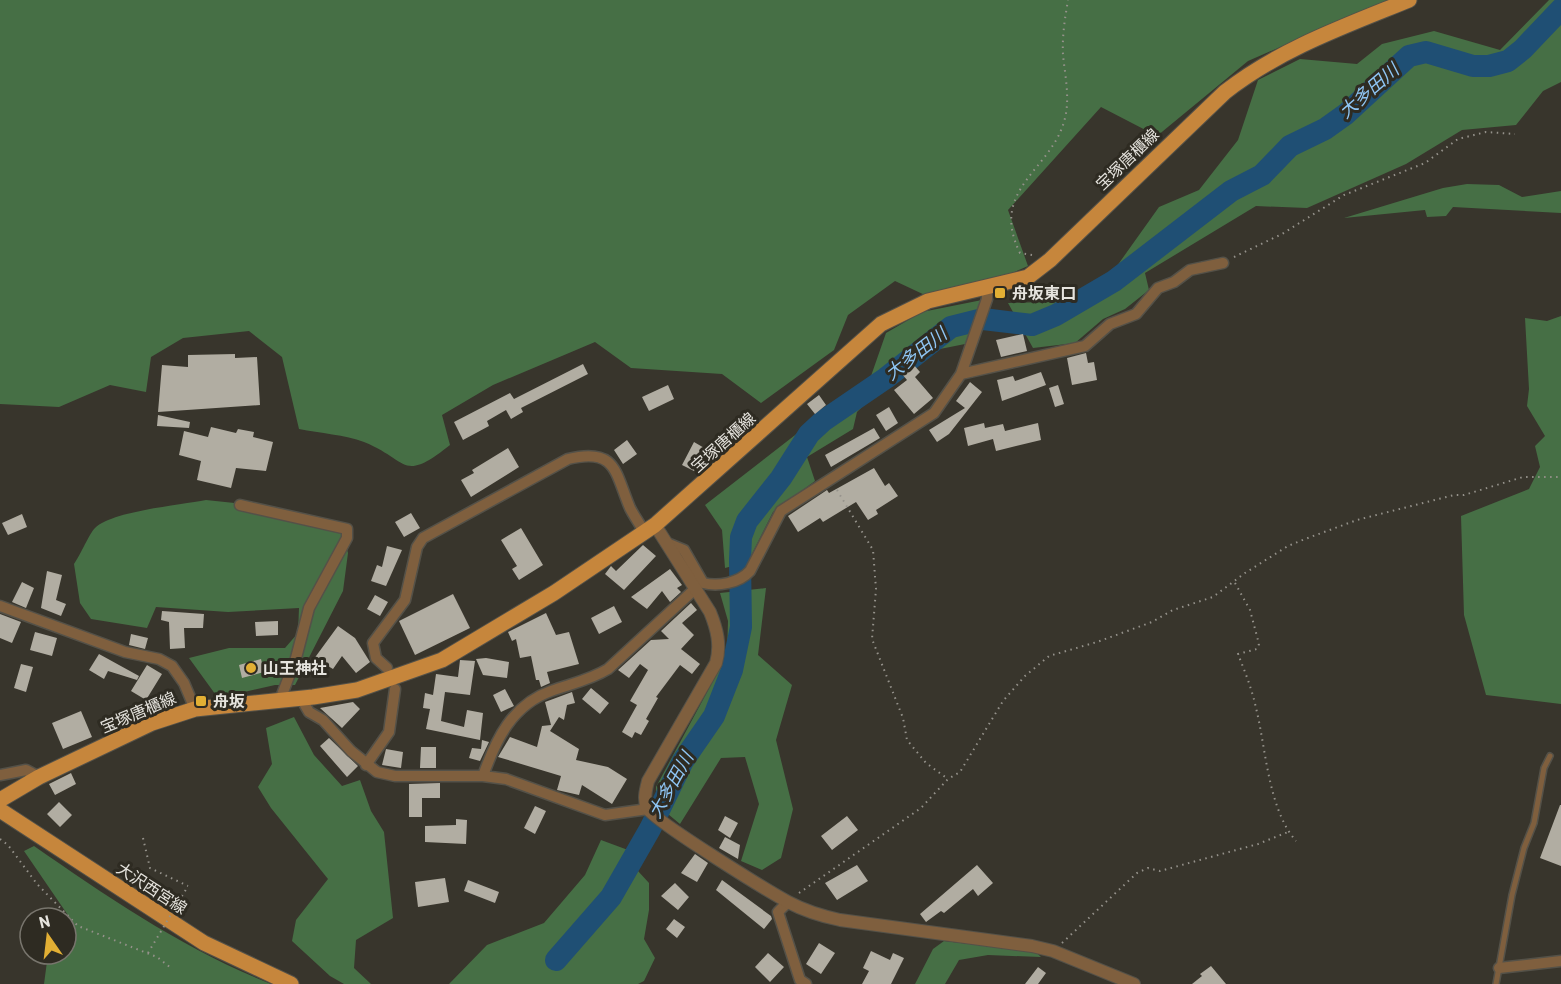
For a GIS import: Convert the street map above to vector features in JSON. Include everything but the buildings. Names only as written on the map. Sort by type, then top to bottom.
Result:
[{"type":"main road","name":"宝塚唐櫃線","points":[[0,800],[39,777],[152,723],[195,709],[357,690],[442,660],[554,593],[650,528],[881,324],[928,301],[1028,277],[1050,260],[1208,107],[1247,74],[1279,55],[1409,0]]},
{"type":"main road","name":"大沢西宮線","points":[[0,810],[204,943],[291,984]]},
{"type":"street","points":[[961,374],[1085,346],[1110,324],[1136,314],[1158,288],[1174,282],[1190,270],[1223,263]]},
{"type":"street","points":[[667,543],[684,550],[703,583],[713,586],[743,578],[750,571],[781,511],[934,413],[961,374],[987,299],[987,287]]},
{"type":"street","points":[[387,668],[376,658],[373,643],[405,600],[417,547],[423,538],[568,459],[584,455],[610,462],[620,476],[630,508],[667,543],[696,588],[716,625],[718,654],[648,781],[645,792],[648,808],[662,822],[788,902],[814,914],[840,920],[1053,951],[1134,984]]},
{"type":"street","points":[[240,505],[347,529],[347,538],[309,608],[296,658],[280,700]]},
{"type":"street","points":[[483,776],[507,724],[521,706],[549,691],[598,676],[696,588]]},
{"type":"street","points":[[0,606],[125,652],[172,666],[184,683],[195,709]]},
{"type":"street","points":[[366,765],[389,732],[395,689]]},
{"type":"street","points":[[301,698],[309,712],[323,720],[366,765],[377,772],[395,776],[483,776],[506,779],[606,815],[648,808]]},
{"type":"street","points":[[0,775],[26,770],[39,777]]},
{"type":"street","points":[[788,902],[778,912],[800,980],[806,984]]},
{"type":"street","points":[[1498,968],[1561,961]]},
{"type":"lane","points":[[1496,984],[1512,895],[1533,823],[1544,768],[1550,756]]},
{"type":"path","points":[[1050,260],[1020,253],[1014,240],[1011,222],[1016,198],[1025,179],[1041,163],[1057,139],[1065,118],[1067,87],[1063,52],[1068,0]]},
{"type":"path","points":[[1223,263],[1282,234],[1344,195],[1425,163],[1458,139],[1486,132],[1515,135]]},
{"type":"path","points":[[788,902],[921,808],[948,779],[960,772],[1003,700],[1025,676],[1049,656],[1097,642],[1152,622],[1173,610],[1213,597],[1288,546],[1357,520],[1454,495],[1464,495],[1523,477],[1561,477]]},
{"type":"path","points":[[832,480],[857,527],[873,550],[876,589],[872,639],[903,718],[907,740],[926,763],[948,779]]},
{"type":"path","points":[[1235,582],[1250,610],[1259,644],[1257,649],[1238,654],[1257,709],[1261,742],[1288,832],[1296,841]]},
{"type":"path","points":[[1053,951],[1137,873],[1148,868],[1160,871],[1258,844],[1288,832]]},
{"type":"path","points":[[143,838],[150,868],[188,886],[148,953]]},
{"type":"path","points":[[0,839],[8,845],[37,884],[78,926],[148,953],[171,968]]},
{"type":"green space","points":[[0,0],[1388,0],[1248,61],[1157,136],[1101,107],[1008,210],[1028,266],[981,287],[927,296],[895,281],[848,315],[834,350],[761,403],[722,374],[631,368],[595,342],[493,385],[442,415],[450,445],[422,464],[413,466],[406,465],[364,442],[299,429],[282,357],[249,331],[183,338],[151,357],[146,392],[110,385],[59,407],[0,404]]},
{"type":"green space","points":[[1549,0],[1561,0],[1561,82],[1543,91],[1516,125],[1462,130],[1406,164],[1307,208],[1256,206],[1145,273],[1149,290],[1125,309],[1103,319],[1075,343],[1033,348],[1008,303],[1047,302],[1107,280],[1159,207],[1199,190],[1238,140],[1258,80],[1300,59],[1357,64],[1382,44],[1434,31],[1500,50]]},
{"type":"green space","points":[[1467,184],[1499,185],[1522,197],[1561,191],[1561,213],[1453,207],[1446,216],[1427,217],[1425,210],[1344,218],[1443,188]]},
{"type":"green space","points":[[987,299],[965,344],[920,353],[857,412],[853,429],[807,457],[815,481],[773,512],[748,562],[725,568],[722,530],[705,505],[871,376],[886,333],[922,312]]},
{"type":"green space","points":[[1561,316],[1561,704],[1486,695],[1464,615],[1461,516],[1529,489],[1540,467],[1535,446],[1545,436],[1527,406],[1529,389],[1525,318],[1547,321]]},
{"type":"green space","points":[[206,500],[244,504],[341,526],[348,553],[343,591],[295,685],[275,685],[218,698],[189,658],[229,648],[285,648],[298,633],[299,608],[228,612],[156,607],[147,628],[91,619],[80,603],[74,564],[95,528],[116,517],[131,513]]},
{"type":"green space","points":[[766,588],[758,655],[792,685],[776,740],[793,809],[781,858],[762,870],[741,861],[759,804],[745,757],[721,758],[680,824],[656,804],[656,787],[727,655],[728,621],[720,593]]},
{"type":"green space","points":[[294,717],[314,755],[342,786],[360,780],[371,811],[384,832],[393,918],[356,940],[354,968],[371,984],[344,984],[330,976],[292,941],[296,920],[328,879],[271,808],[258,787],[272,764],[266,728]]},
{"type":"green space","points":[[601,840],[628,850],[638,871],[649,883],[649,910],[644,939],[655,958],[644,981],[638,984],[449,984],[487,945],[544,923],[585,875]]},
{"type":"green space","points":[[34,846],[148,922],[208,955],[271,984],[44,984],[46,966],[78,966],[78,906],[62,906],[24,851]]},
{"type":"green space","points":[[944,941],[1036,952],[1041,957],[988,955],[959,960],[945,984],[915,984],[933,949]]},
{"type":"waterway","name":"大多田川","points":[[556,960],[611,897],[650,829],[683,761],[714,716],[732,670],[741,627],[741,537],[747,521],[781,478],[809,434],[823,421],[886,378],[951,327],[983,319],[1032,325],[1056,315],[1114,281],[1231,191],[1262,175],[1290,146],[1325,129],[1346,114],[1409,56],[1426,52],[1473,66],[1489,66],[1508,61],[1523,49],[1561,9]]},
{"type":"place","name":"舟坂東口","points":[[1000,293]]},
{"type":"place","name":"山王神社","points":[[251,668]]},
{"type":"place","name":"舟坂","points":[[201,701]]}]
